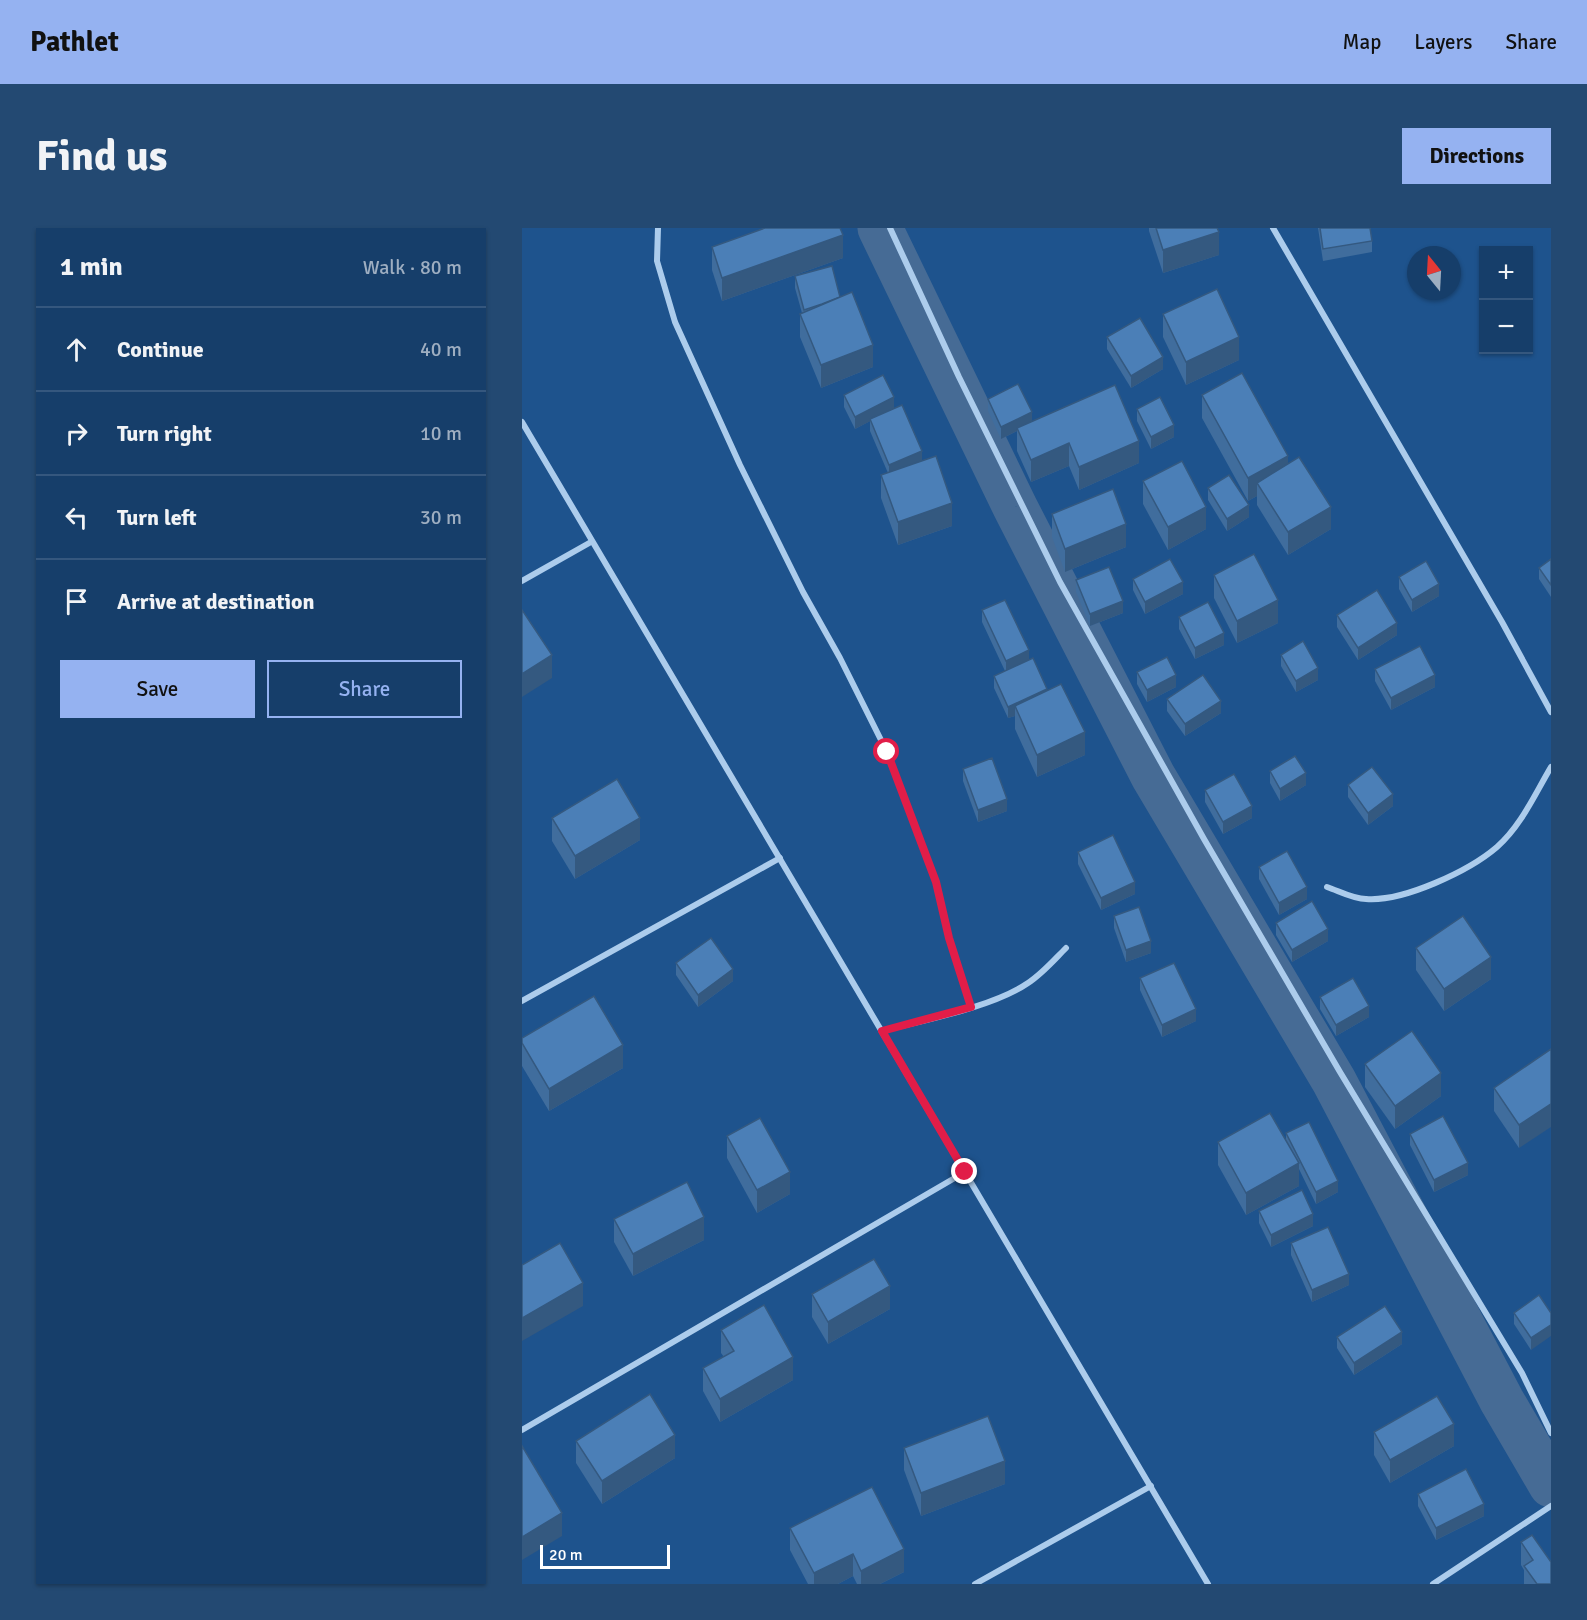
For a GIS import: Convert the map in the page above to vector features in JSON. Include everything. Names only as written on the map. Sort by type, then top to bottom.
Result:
[{"type":"street","points":[[658,228],[657,261],[675,322],[756,496],[887,752],[936,882],[949,938],[971,1007]]},
{"type":"street","points":[[890,228],[959,377],[1060,582],[1198,828],[1322,1041],[1522,1373],[1551,1433]]},
{"type":"street","points":[[1273,228],[1486,593],[1551,712]]},
{"type":"street","points":[[522,422],[1208,1584]]},
{"type":"street","points":[[522,581],[591,542]]},
{"type":"street","points":[[1327,887],[1364,899],[1387,899],[1416,890],[1465,869],[1497,847],[1524,815],[1551,767]]},
{"type":"street","points":[[522,1001],[780,858]]},
{"type":"street","points":[[882,1031],[971,1007],[1015,991],[1030,983],[1066,948]]},
{"type":"street","points":[[522,1430],[965,1172]]},
{"type":"street","points":[[975,1584],[1151,1486]]},
{"type":"street","points":[[1432,1584],[1551,1506]]},
{"type":"building","points":[[765,228],[840,228],[843,235],[722,278],[712,247]]},
{"type":"building","points":[[1156,228],[1217,228],[1219,232],[1163,250]]},
{"type":"building","points":[[1320,228],[1370,228],[1372,241],[1323,249]]},
{"type":"building","points":[[832,266],[840,297],[804,310],[795,276]]},
{"type":"building","points":[[1217,289],[1239,337],[1186,362],[1163,314]]},
{"type":"building","points":[[852,292],[873,345],[821,365],[800,314]]},
{"type":"building","points":[[1140,318],[1163,357],[1131,376],[1107,337]]},
{"type":"building","points":[[1242,373],[1288,456],[1248,478],[1202,395]]},
{"type":"building","points":[[883,375],[894,397],[855,417],[844,395]]},
{"type":"building","points":[[1018,384],[1032,412],[1001,427],[988,399]]},
{"type":"building","points":[[1115,385],[1139,441],[1079,467],[1069,443],[1031,460],[1017,428]]},
{"type":"building","points":[[1160,397],[1174,425],[1151,437],[1137,409]]},
{"type":"building","points":[[902,405],[922,451],[889,465],[870,419]]},
{"type":"building","points":[[936,456],[952,503],[898,522],[881,475]]},
{"type":"building","points":[[1299,457],[1331,507],[1288,532],[1257,483]]},
{"type":"building","points":[[1182,461],[1206,507],[1168,527],[1143,481]]},
{"type":"building","points":[[1229,475],[1249,505],[1227,519],[1208,488]]},
{"type":"building","points":[[1113,489],[1126,524],[1065,549],[1052,514]]},
{"type":"building","points":[[1254,554],[1278,600],[1237,621],[1214,575]]},
{"type":"building","points":[[1170,559],[1183,582],[1145,602],[1133,579]]},
{"type":"building","points":[[1551,559],[1551,585],[1539,568]]},
{"type":"building","points":[[1426,561],[1439,584],[1412,600],[1399,577]]},
{"type":"building","points":[[1109,567],[1123,601],[1090,614],[1076,580]]},
{"type":"building","points":[[1377,590],[1397,623],[1358,648],[1337,615]]},
{"type":"building","points":[[1005,600],[1029,650],[1006,661],[982,610]]},
{"type":"building","points":[[1208,602],[1224,633],[1195,648],[1179,617]]},
{"type":"building","points":[[522,610],[552,655],[522,674]]},
{"type":"building","points":[[1303,641],[1318,668],[1296,681],[1281,655]]},
{"type":"building","points":[[1420,646],[1435,675],[1391,698],[1375,669]]},
{"type":"building","points":[[1167,657],[1176,675],[1147,690],[1137,672]]},
{"type":"building","points":[[1033,658],[1047,689],[1008,707],[994,676]]},
{"type":"building","points":[[1203,675],[1221,701],[1185,724],[1167,699]]},
{"type":"building","points":[[1061,684],[1085,732],[1037,755],[1015,706]]},
{"type":"building","points":[[1295,756],[1306,773],[1280,789],[1270,771]]},
{"type":"building","points":[[992,758],[1007,799],[978,810],[963,769]]},
{"type":"building","points":[[1372,767],[1393,794],[1368,813],[1348,785]]},
{"type":"building","points":[[1234,774],[1252,806],[1223,822],[1205,790]]},
{"type":"building","points":[[617,779],[640,818],[575,856],[552,818]]},
{"type":"building","points":[[1113,835],[1135,882],[1101,898],[1078,852]]},
{"type":"building","points":[[1287,851],[1307,887],[1279,903],[1259,867]]},
{"type":"building","points":[[1312,901],[1328,929],[1292,950],[1276,923]]},
{"type":"building","points":[[1139,907],[1151,941],[1126,950],[1114,916]]},
{"type":"building","points":[[1463,916],[1491,957],[1444,989],[1416,948]]},
{"type":"building","points":[[711,938],[733,969],[698,995],[676,963]]},
{"type":"building","points":[[1174,963],[1196,1009],[1162,1025],[1140,978]]},
{"type":"building","points":[[1353,978],[1369,1006],[1336,1025],[1320,997]]},
{"type":"building","points":[[594,996],[623,1045],[549,1089],[522,1043],[522,1038]]},
{"type":"building","points":[[1412,1031],[1441,1073],[1395,1106],[1365,1064]]},
{"type":"building","points":[[1551,1049],[1551,1104],[1519,1125],[1494,1088]]},
{"type":"building","points":[[1270,1113],[1299,1163],[1246,1193],[1218,1142]]},
{"type":"building","points":[[1443,1116],[1468,1163],[1434,1180],[1410,1134]]},
{"type":"building","points":[[760,1118],[790,1172],[757,1190],[727,1136]]},
{"type":"building","points":[[1309,1122],[1338,1181],[1316,1192],[1286,1133]]},
{"type":"building","points":[[687,1182],[704,1217],[633,1254],[614,1219]]},
{"type":"building","points":[[1302,1190],[1313,1214],[1271,1235],[1259,1211]]},
{"type":"building","points":[[1328,1227],[1349,1274],[1312,1290],[1291,1243]]},
{"type":"building","points":[[560,1243],[583,1283],[522,1318],[522,1265]]},
{"type":"building","points":[[874,1259],[890,1286],[828,1322],[812,1294]]},
{"type":"building","points":[[1539,1295],[1551,1313],[1551,1325],[1531,1338],[1514,1313]]},
{"type":"building","points":[[764,1305],[793,1357],[720,1399],[703,1368],[734,1351],[721,1330]]},
{"type":"building","points":[[1385,1306],[1402,1332],[1354,1363],[1337,1337]]},
{"type":"building","points":[[650,1394],[675,1435],[602,1481],[576,1441]]},
{"type":"building","points":[[1437,1396],[1454,1424],[1390,1460],[1374,1432]]},
{"type":"building","points":[[988,1416],[1005,1461],[921,1493],[904,1448]]},
{"type":"building","points":[[522,1446],[562,1513],[522,1537]]},
{"type":"building","points":[[1466,1469],[1484,1504],[1436,1528],[1418,1494]]},
{"type":"building","points":[[872,1487],[904,1549],[861,1571],[853,1554],[814,1573],[790,1528]]},
{"type":"building","points":[[1532,1535],[1551,1562],[1551,1584],[1537,1584],[1524,1566],[1533,1560],[1521,1542]]},
{"type":"waterway","points":[[880,228],[1015,507],[1153,776],[1334,1081],[1502,1401],[1551,1485]]},
{"type":"route","points":[[887,752],[936,882],[949,938],[971,1007],[882,1031],[965,1172]]}]
